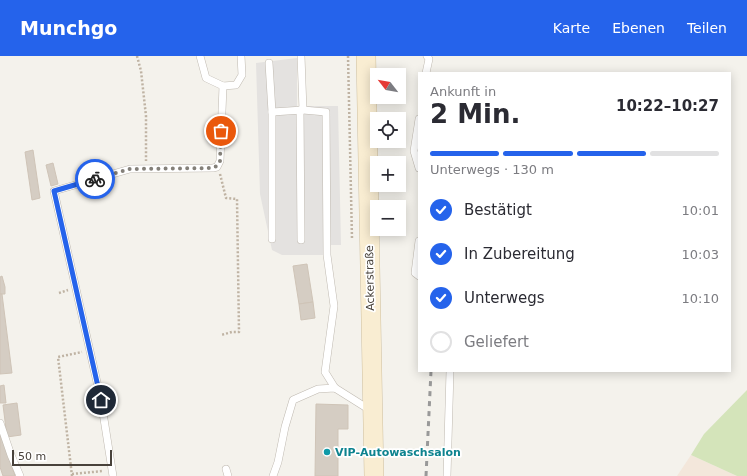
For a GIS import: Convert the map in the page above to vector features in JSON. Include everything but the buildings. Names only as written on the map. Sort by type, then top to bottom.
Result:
[{"type":"street","name":"Ackerstraße","points":[[366,56],[374,476]]},
{"type":"lane","points":[[200,56],[206,78],[223,86],[236,85],[242,75],[241,56]]},
{"type":"lane","points":[[301,56],[301,240]]},
{"type":"lane","points":[[426,72],[428,60],[427,56]]},
{"type":"lane","points":[[269,63],[272,112],[272,239]]},
{"type":"lane","points":[[112,473],[101,400],[54,191],[130,169],[212,168],[217,166],[220,161],[223,86]]},
{"type":"lane","points":[[272,112],[301,110],[326,112],[327,255],[334,306],[325,372],[335,388],[360,403],[373,413]]},
{"type":"lane","points":[[418,125],[414,151],[418,165]]},
{"type":"lane","points":[[418,247],[414,273],[418,275]]},
{"type":"lane","points":[[447,476],[450,372]]},
{"type":"lane","points":[[273,476],[278,462],[285,427],[293,400],[318,389],[335,388]]},
{"type":"lane","points":[[0,423],[20,476]]},
{"type":"path","points":[[137,56],[141,71],[146,116],[147,169]]},
{"type":"path","points":[[217,166],[226,198],[237,199],[239,332],[221,335]]},
{"type":"path","points":[[90,350],[58,357],[72,475],[112,473]]},
{"type":"shaded area","points":[[297,58],[297,106],[338,106],[341,245],[330,245],[327,255],[282,255],[272,250],[260,194],[256,63]]},
{"type":"shaded area","points":[[691,455],[737,476],[677,476]]},
{"type":"green space","points":[[747,390],[747,476],[737,476],[691,455],[704,434]]},
{"type":"railway","points":[[426,476],[431,372]]},
{"type":"way so far","points":[[95,179],[130,169],[212,168],[217,166],[220,161],[221,131]]},
{"type":"place","name":"VIP-Autowaschsalon","points":[[327,452]]},
{"type":"route","points":[[95,179],[54,191],[101,400]]}]
